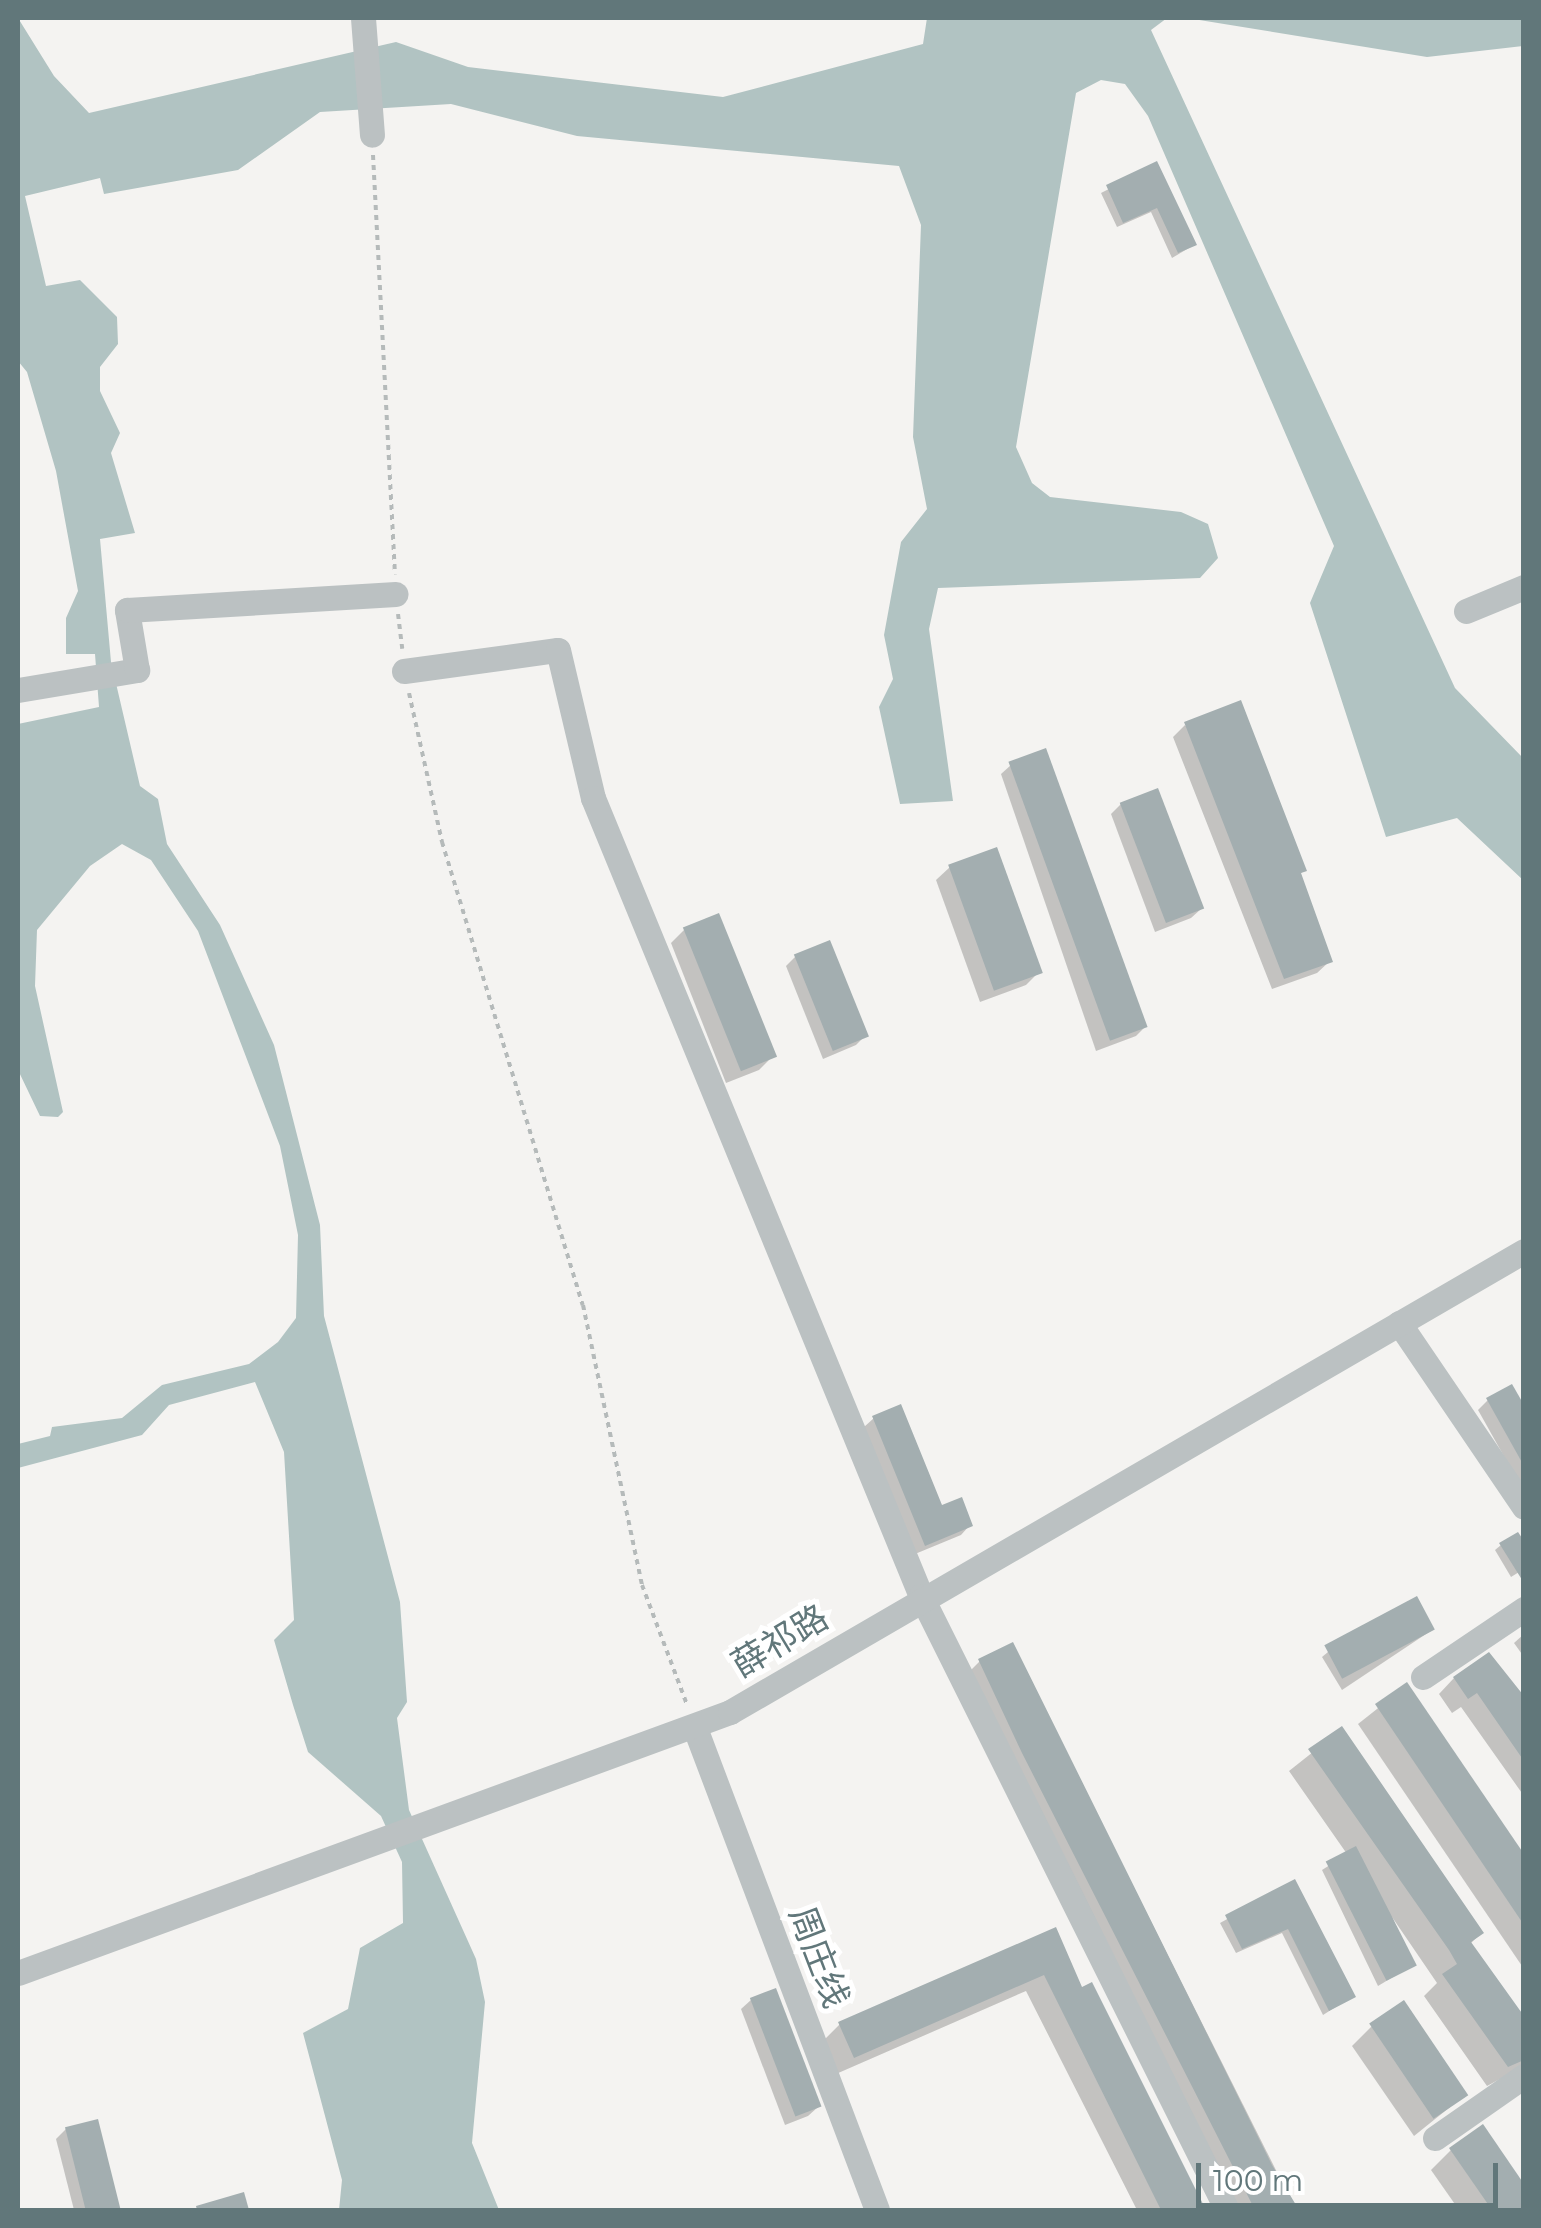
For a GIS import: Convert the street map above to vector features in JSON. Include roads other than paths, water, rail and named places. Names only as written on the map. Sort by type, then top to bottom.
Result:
[{"type":"street","points":[[362,18],[372,135]]},
{"type":"street","points":[[1466,611],[1524,587]]},
{"type":"street","points":[[18,690],[137,670],[127,610],[396,594]]},
{"type":"street","points":[[404,671],[558,650],[594,798],[920,1596],[1227,2210]]},
{"type":"street","name":"薛祁路","points":[[19,1966],[695,1728],[1524,1251]]},
{"type":"street","points":[[1400,1323],[1524,1506]]},
{"type":"street","points":[[1424,1677],[1524,1608]]},
{"type":"street","name":"周庄线","points":[[695,1728],[876,2210]]},
{"type":"street","points":[[1435,2138],[1524,2076]]}]
